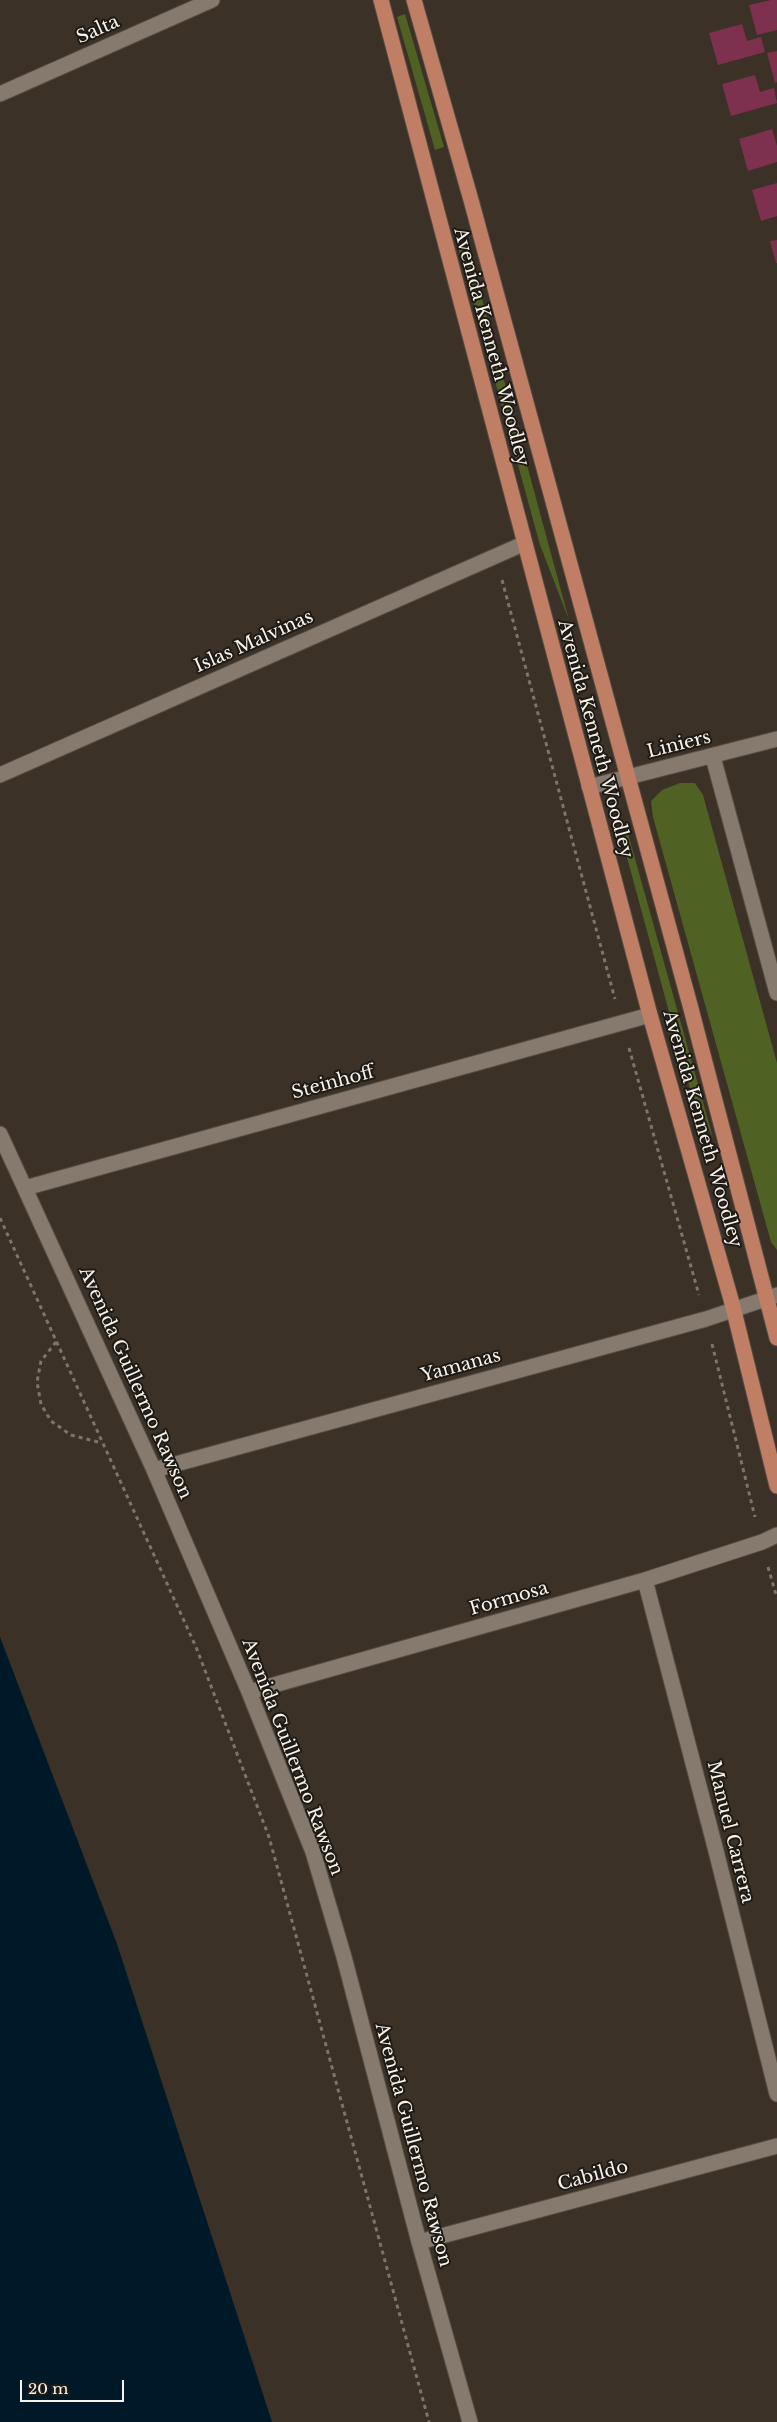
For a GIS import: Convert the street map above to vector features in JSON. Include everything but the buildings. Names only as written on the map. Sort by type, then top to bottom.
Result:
[{"type":"main road","name":"Avenida Kenneth Woodley","points":[[380,0],[523,544],[650,1015],[734,1310],[777,1486]]},
{"type":"main road","name":"Avenida Kenneth Woodley","points":[[414,0],[471,200],[772,1297],[777,1338]]},
{"type":"street","name":"Salta","points":[[0,94],[212,0]]},
{"type":"street","name":"Islas Malvinas","points":[[0,775],[523,544]]},
{"type":"street","name":"Liniers","points":[[589,787],[713,757],[777,739]]},
{"type":"street","points":[[713,757],[777,993]]},
{"type":"street","name":"Steinhoff","points":[[25,1188],[650,1015]]},
{"type":"street","name":"Avenida Guillermo Rawson","points":[[0,1134],[154,1470],[249,1692],[313,1852],[344,1957],[419,2242],[470,2422]]},
{"type":"street","name":"Yamanas","points":[[154,1470],[706,1319],[772,1297]]},
{"type":"street","name":"Formosa","points":[[249,1692],[645,1580],[762,1542],[777,1535]]},
{"type":"street","name":"Manuel Carrera","points":[[645,1580],[777,2094]]},
{"type":"street","name":"Cabildo","points":[[419,2242],[777,2146]]},
{"type":"path","points":[[495,555],[621,1023],[706,1319],[777,1598]]},
{"type":"path","points":[[0,1218],[196,1647],[269,1837],[429,2422]]},
{"type":"path","points":[[56,1342],[41,1361],[37,1382],[41,1404],[51,1421],[71,1435],[102,1443]]},
{"type":"green space","points":[[405,14],[444,147],[435,150],[397,17]]},
{"type":"green space","points":[[467,244],[569,620],[540,545],[458,246]]},
{"type":"green space","points":[[680,783],[695,783],[703,795],[777,1063],[777,1250],[771,1242],[653,817],[651,801],[662,790]]},
{"type":"green space","points":[[627,830],[713,1138],[690,1089],[620,832]]},
{"type":"water","points":[[0,1637],[117,1944],[272,2422],[0,2422]]}]
